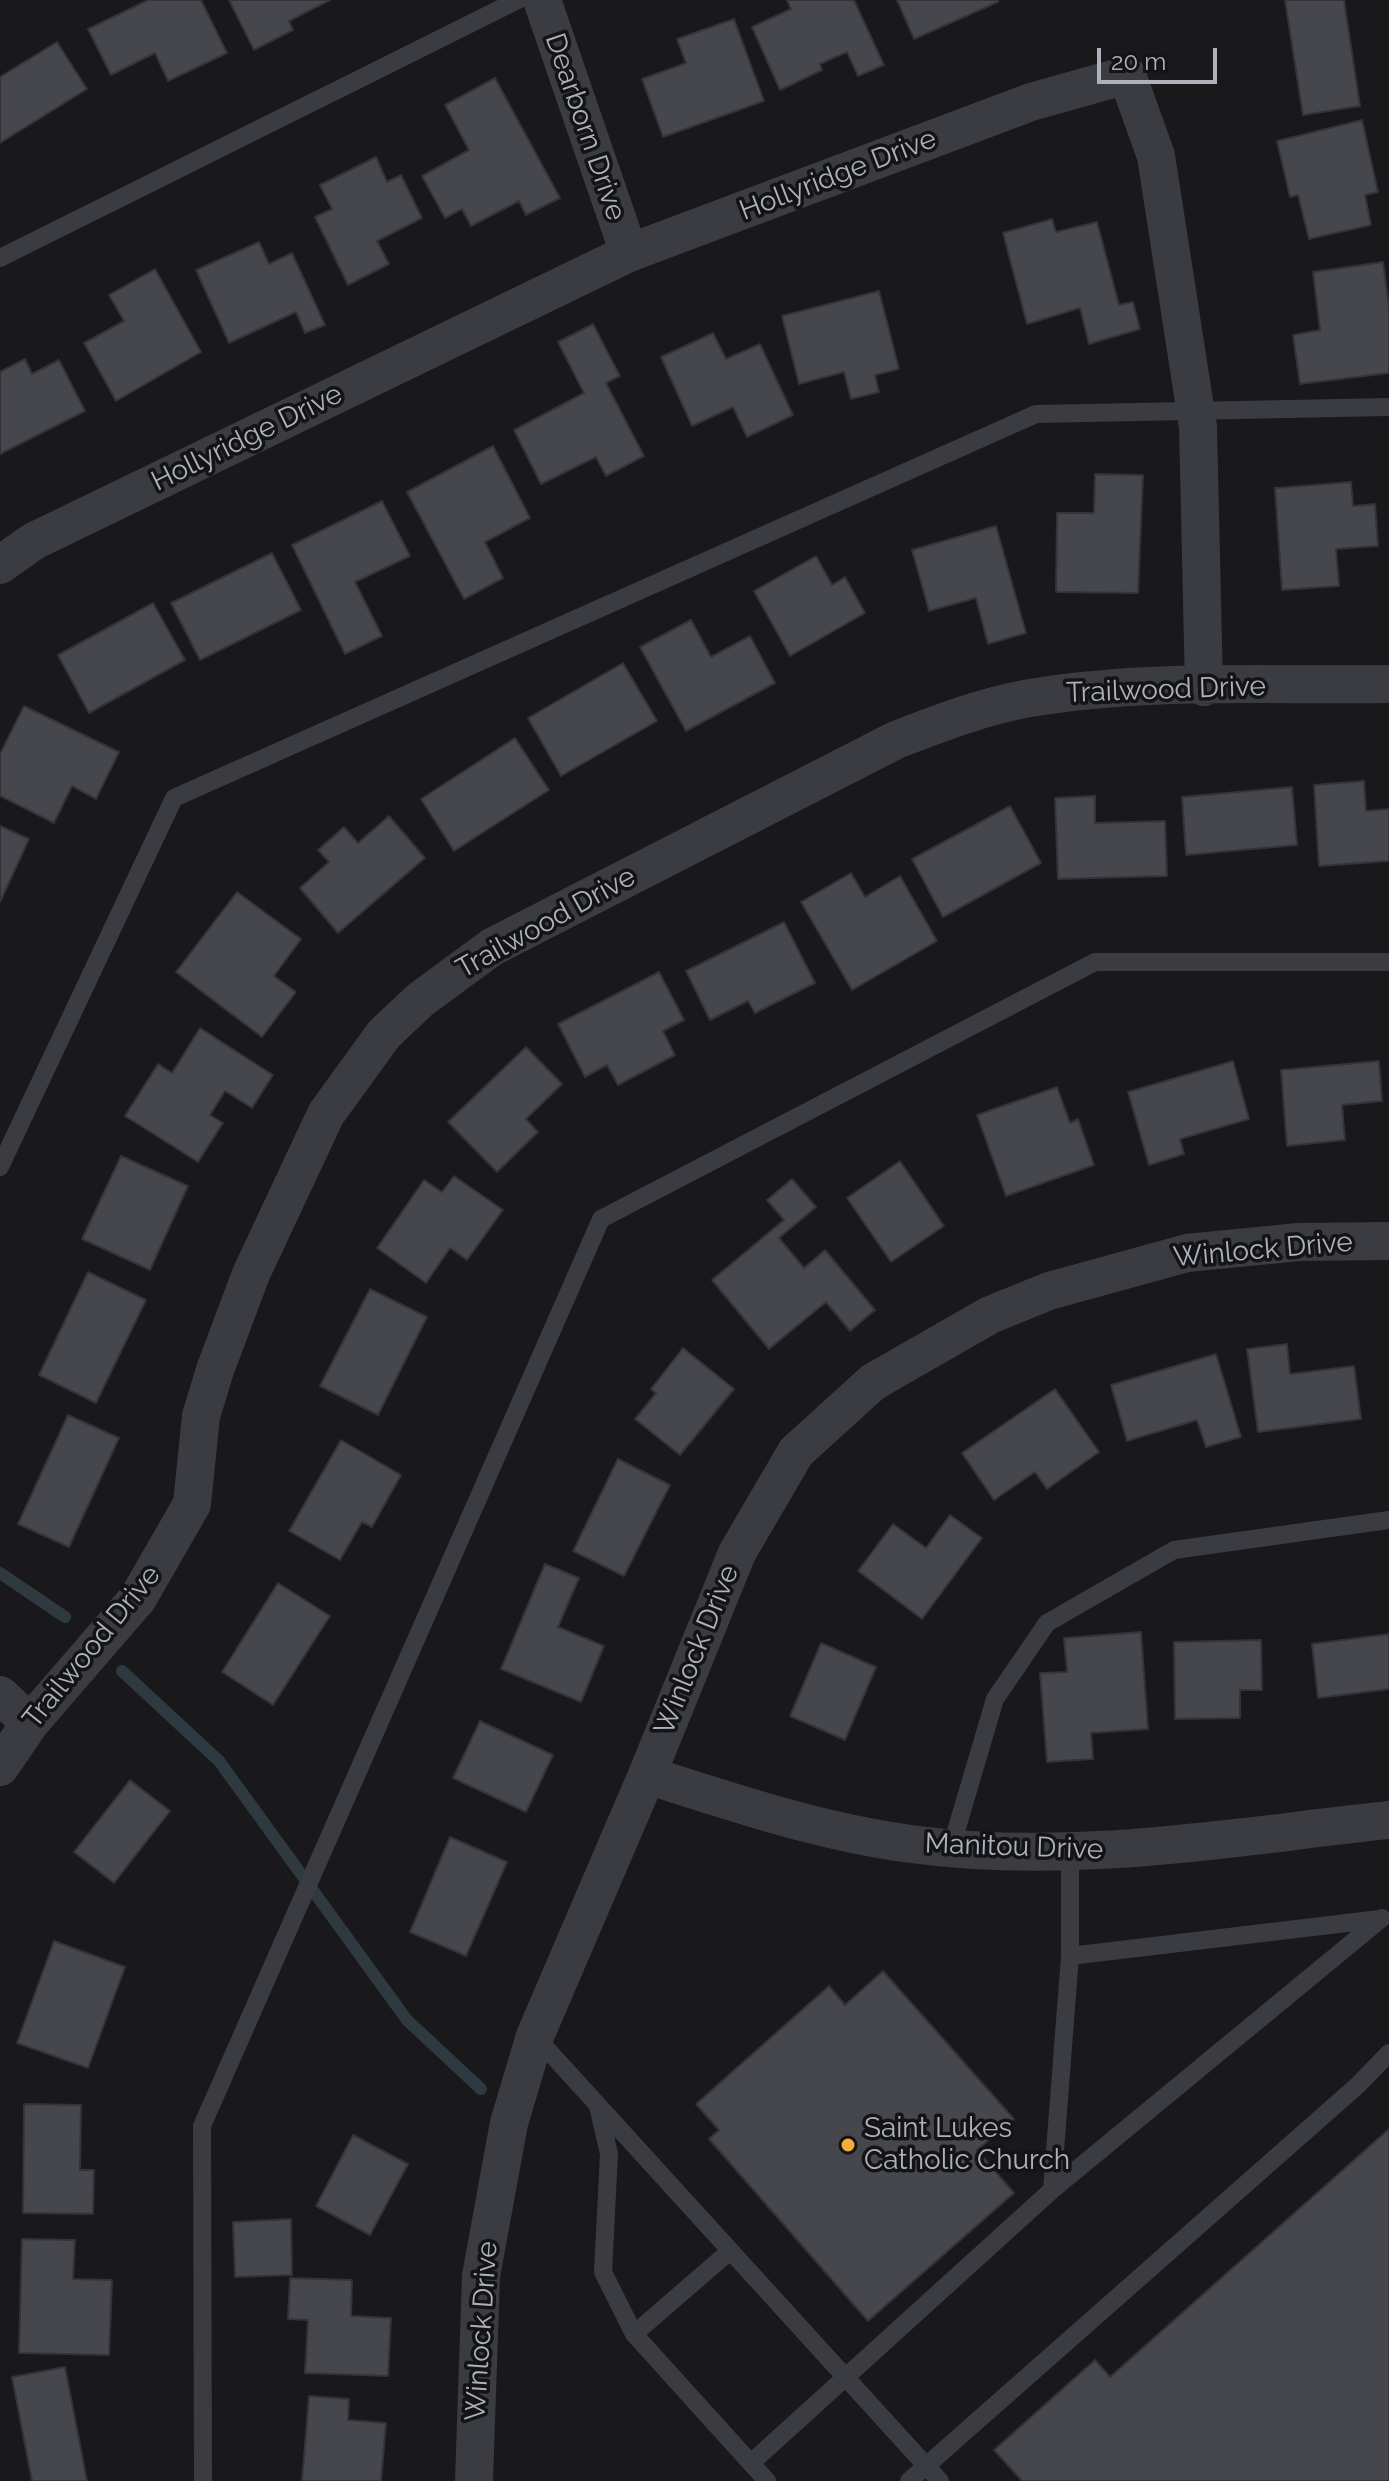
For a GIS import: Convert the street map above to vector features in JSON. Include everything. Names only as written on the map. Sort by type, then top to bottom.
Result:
[{"type":"street","name":"Dearborn Drive","points":[[542,0],[629,253]]},
{"type":"street","name":"Hollyridge Drive","points":[[0,565],[34,541],[629,253],[1031,102],[1127,75],[1156,156],[1195,411],[1204,687]]},
{"type":"street","name":"Trailwood Drive","points":[[0,1767],[30,1723],[106,1638],[162,1562],[192,1504],[201,1416],[251,1274],[326,1114],[384,1034],[420,1000],[492,947],[896,740],[961,715],[1029,698],[1125,686],[1389,684]]},
{"type":"street","name":"Winlock Drive","points":[[474,2481],[481,2276],[509,2123],[535,2036],[647,1775],[737,1553],[796,1452],[873,1382],[990,1315],[1049,1291],[1187,1253],[1299,1242],[1389,1241]]},
{"type":"street","points":[[0,1695],[30,1723]]},
{"type":"street","name":"Manitou Drive","points":[[647,1775],[799,1824],[911,1844],[1026,1853],[1140,1850],[1389,1820]]},
{"type":"lane","points":[[0,258],[518,0]]},
{"type":"lane","points":[[0,1167],[174,798],[1036,414],[1389,407]]},
{"type":"lane","points":[[203,2481],[202,2126],[601,1219],[1095,962],[1389,962]]},
{"type":"lane","points":[[951,1848],[995,1699],[1047,1623],[1174,1550],[1389,1520]]},
{"type":"lane","points":[[1052,2190],[1070,1956],[1070,1852]]},
{"type":"lane","points":[[1070,1956],[1386,1918]]},
{"type":"lane","points":[[751,2463],[1052,2190],[1386,1918]]},
{"type":"lane","points":[[535,2036],[940,2481]]},
{"type":"lane","points":[[909,2481],[1335,2105],[1389,2053]]},
{"type":"lane","points":[[598,2103],[609,2154],[603,2272],[634,2334],[767,2481]]},
{"type":"lane","points":[[634,2334],[730,2251]]},
{"type":"building","points":[[148,0],[201,0],[227,53],[168,81],[155,53],[111,75],[88,29]]},
{"type":"building","points":[[229,0],[330,0],[289,21],[293,30],[254,50]]},
{"type":"building","points":[[787,0],[854,0],[884,65],[858,76],[847,52],[820,64],[822,70],[780,90],[752,27],[791,9]]},
{"type":"building","points":[[897,0],[998,0],[998,2],[914,39]]},
{"type":"building","points":[[1285,0],[1344,0],[1360,106],[1303,115]]},
{"type":"building","points":[[734,19],[764,101],[663,137],[642,79],[686,63],[677,39]]},
{"type":"building","points":[[57,42],[87,89],[0,143],[0,77]]},
{"type":"building","points":[[495,78],[560,198],[526,215],[519,201],[471,226],[462,209],[445,218],[422,176],[469,150],[445,105]]},
{"type":"building","points":[[1362,120],[1378,192],[1365,195],[1371,225],[1309,239],[1298,195],[1290,197],[1277,141]]},
{"type":"building","points":[[376,157],[387,182],[401,175],[422,218],[377,241],[389,264],[348,285],[315,217],[332,209],[320,185]]},
{"type":"building","points":[[1052,219],[1056,232],[1097,222],[1119,305],[1133,302],[1140,329],[1089,344],[1080,308],[1027,324],[1003,233]]},
{"type":"building","points":[[259,242],[269,264],[292,253],[325,325],[305,333],[296,312],[229,343],[196,270]]},
{"type":"building","points":[[1383,262],[1389,306],[1389,373],[1300,384],[1293,335],[1320,330],[1313,272]]},
{"type":"building","points":[[155,269],[201,352],[116,401],[84,343],[124,321],[109,295]]},
{"type":"building","points":[[879,291],[899,369],[875,375],[879,392],[851,399],[844,372],[799,384],[782,316]]},
{"type":"building","points":[[593,324],[620,376],[606,383],[644,456],[606,476],[596,457],[541,484],[514,430],[584,393],[558,342]]},
{"type":"building","points":[[713,333],[726,359],[760,344],[793,415],[747,437],[733,407],[692,426],[661,357]]},
{"type":"building","points":[[25,359],[32,374],[59,360],[85,411],[0,454],[0,372]]},
{"type":"building","points":[[493,446],[530,518],[485,542],[503,578],[464,599],[407,492]]},
{"type":"building","points":[[1095,474],[1143,475],[1138,593],[1056,592],[1057,513],[1094,513]]},
{"type":"building","points":[[1351,482],[1353,506],[1375,504],[1378,546],[1336,549],[1339,586],[1282,590],[1275,488]]},
{"type":"building","points":[[382,501],[410,556],[355,582],[382,636],[345,654],[292,545]]},
{"type":"building","points":[[996,526],[1026,633],[988,644],[976,598],[929,611],[912,550]]},
{"type":"building","points":[[272,553],[301,610],[200,660],[171,603]]},
{"type":"building","points":[[816,556],[832,585],[845,577],[865,613],[790,656],[754,591]]},
{"type":"building","points":[[153,603],[185,660],[89,713],[58,655]]},
{"type":"building","points":[[691,620],[711,657],[750,636],[775,683],[686,731],[640,647]]},
{"type":"building","points":[[623,663],[657,721],[561,776],[528,718]]},
{"type":"building","points":[[24,706],[119,752],[96,799],[72,786],[54,823],[0,796],[0,754]]},
{"type":"building","points":[[515,738],[549,790],[454,851],[421,799]]},
{"type":"building","points":[[1364,781],[1366,811],[1389,809],[1389,861],[1319,866],[1314,785]]},
{"type":"building","points":[[1292,787],[1297,845],[1186,855],[1182,797]]},
{"type":"building","points":[[1095,796],[1095,823],[1165,821],[1167,876],[1058,879],[1055,798]]},
{"type":"building","points":[[1010,806],[1041,863],[943,917],[912,859]]},
{"type":"building","points":[[389,816],[425,858],[338,933],[300,888],[329,862],[318,850],[344,827],[358,843]]},
{"type":"building","points":[[0,826],[29,839],[0,902]]},
{"type":"building","points":[[851,873],[865,897],[900,876],[937,941],[852,990],[801,902]]},
{"type":"building","points":[[237,892],[301,939],[274,976],[296,992],[262,1037],[176,972]]},
{"type":"building","points":[[784,922],[815,983],[755,1013],[748,1001],[710,1020],[686,971]]},
{"type":"building","points":[[659,972],[684,1020],[663,1031],[675,1055],[618,1085],[607,1065],[585,1077],[558,1024]]},
{"type":"building","points":[[200,1028],[273,1075],[252,1108],[225,1091],[210,1115],[223,1123],[198,1162],[125,1116],[158,1064],[172,1073]]},
{"type":"building","points":[[526,1047],[562,1084],[526,1119],[538,1132],[497,1172],[448,1122]]},
{"type":"building","points":[[1233,1061],[1249,1119],[1180,1139],[1184,1154],[1149,1165],[1128,1092]]},
{"type":"building","points":[[1379,1061],[1382,1101],[1342,1105],[1345,1140],[1287,1146],[1281,1070]]},
{"type":"building","points":[[1057,1087],[1070,1123],[1078,1119],[1094,1165],[1006,1196],[977,1115]]},
{"type":"building","points":[[121,1156],[188,1186],[150,1270],[82,1239]]},
{"type":"building","points":[[900,1161],[944,1226],[891,1262],[847,1198]]},
{"type":"building","points":[[454,1176],[503,1210],[467,1260],[450,1248],[426,1283],[377,1248],[424,1180],[442,1192]]},
{"type":"building","points":[[792,1179],[816,1207],[779,1238],[804,1268],[825,1250],[875,1310],[850,1331],[826,1302],[769,1349],[712,1280],[784,1220],[767,1200]]},
{"type":"building","points":[[88,1272],[146,1300],[96,1403],[39,1375]]},
{"type":"building","points":[[370,1289],[427,1317],[378,1415],[320,1386]]},
{"type":"building","points":[[1287,1344],[1290,1374],[1354,1366],[1361,1419],[1258,1432],[1247,1349]]},
{"type":"building","points":[[683,1348],[734,1389],[680,1455],[635,1419],[656,1393],[651,1389]]},
{"type":"building","points":[[1216,1354],[1241,1437],[1206,1447],[1197,1420],[1127,1441],[1111,1385]]},
{"type":"building","points":[[1055,1389],[1099,1452],[1047,1489],[1035,1472],[994,1500],[962,1453]]},
{"type":"building","points":[[68,1415],[119,1438],[69,1547],[18,1524]]},
{"type":"building","points":[[341,1440],[401,1475],[372,1527],[362,1522],[340,1560],[289,1531]]},
{"type":"building","points":[[618,1459],[670,1485],[624,1576],[573,1551]]},
{"type":"building","points":[[950,1515],[982,1538],[922,1619],[858,1571],[893,1524],[926,1548]]},
{"type":"building","points":[[545,1564],[579,1578],[558,1627],[604,1646],[581,1702],[501,1669]]},
{"type":"building","points":[[278,1583],[330,1616],[273,1705],[222,1672]]},
{"type":"building","points":[[1141,1632],[1148,1729],[1091,1733],[1093,1759],[1047,1762],[1040,1673],[1067,1672],[1064,1638]]},
{"type":"building","points":[[1389,1634],[1389,1689],[1318,1698],[1312,1644]]},
{"type":"building","points":[[1261,1640],[1262,1690],[1240,1690],[1240,1718],[1175,1719],[1174,1642]]},
{"type":"building","points":[[821,1643],[876,1667],[845,1740],[790,1716]]},
{"type":"building","points":[[480,1721],[553,1755],[526,1812],[453,1778]]},
{"type":"building","points":[[130,1780],[170,1811],[114,1883],[74,1852]]},
{"type":"building","points":[[450,1837],[507,1862],[466,1956],[410,1932]]},
{"type":"building","points":[[54,1941],[125,1967],[88,2068],[17,2043]]},
{"type":"building","name":"Saint Lukes Catholic Church","points":[[883,1971],[1014,2119],[977,2150],[1014,2193],[868,2321],[709,2139],[719,2130],[696,2104],[829,1986],[845,2005]]},
{"type":"building","points":[[24,2104],[81,2105],[80,2170],[94,2170],[93,2214],[23,2213]]},
{"type":"building","points":[[1389,2129],[1389,2481],[1022,2481],[994,2450],[1095,2360],[1110,2377]]},
{"type":"building","points":[[353,2135],[408,2164],[370,2235],[316,2206]]},
{"type":"building","points":[[291,2219],[292,2275],[235,2277],[233,2222]]},
{"type":"building","points":[[22,2239],[75,2240],[73,2279],[112,2280],[109,2355],[19,2353]]},
{"type":"building","points":[[290,2278],[352,2280],[351,2316],[391,2318],[388,2376],[305,2373],[308,2320],[288,2319]]},
{"type":"building","points":[[65,2367],[87,2481],[32,2481],[12,2377]]},
{"type":"building","points":[[309,2396],[349,2399],[348,2420],[386,2423],[381,2481],[302,2481]]},
{"type":"waterway","points":[[0,1573],[65,1617]]},
{"type":"waterway","points":[[122,1671],[219,1761],[407,2020],[481,2089]]},
{"type":"place","name":"Saint Lukes Catholic Church","points":[[848,2145]]}]
